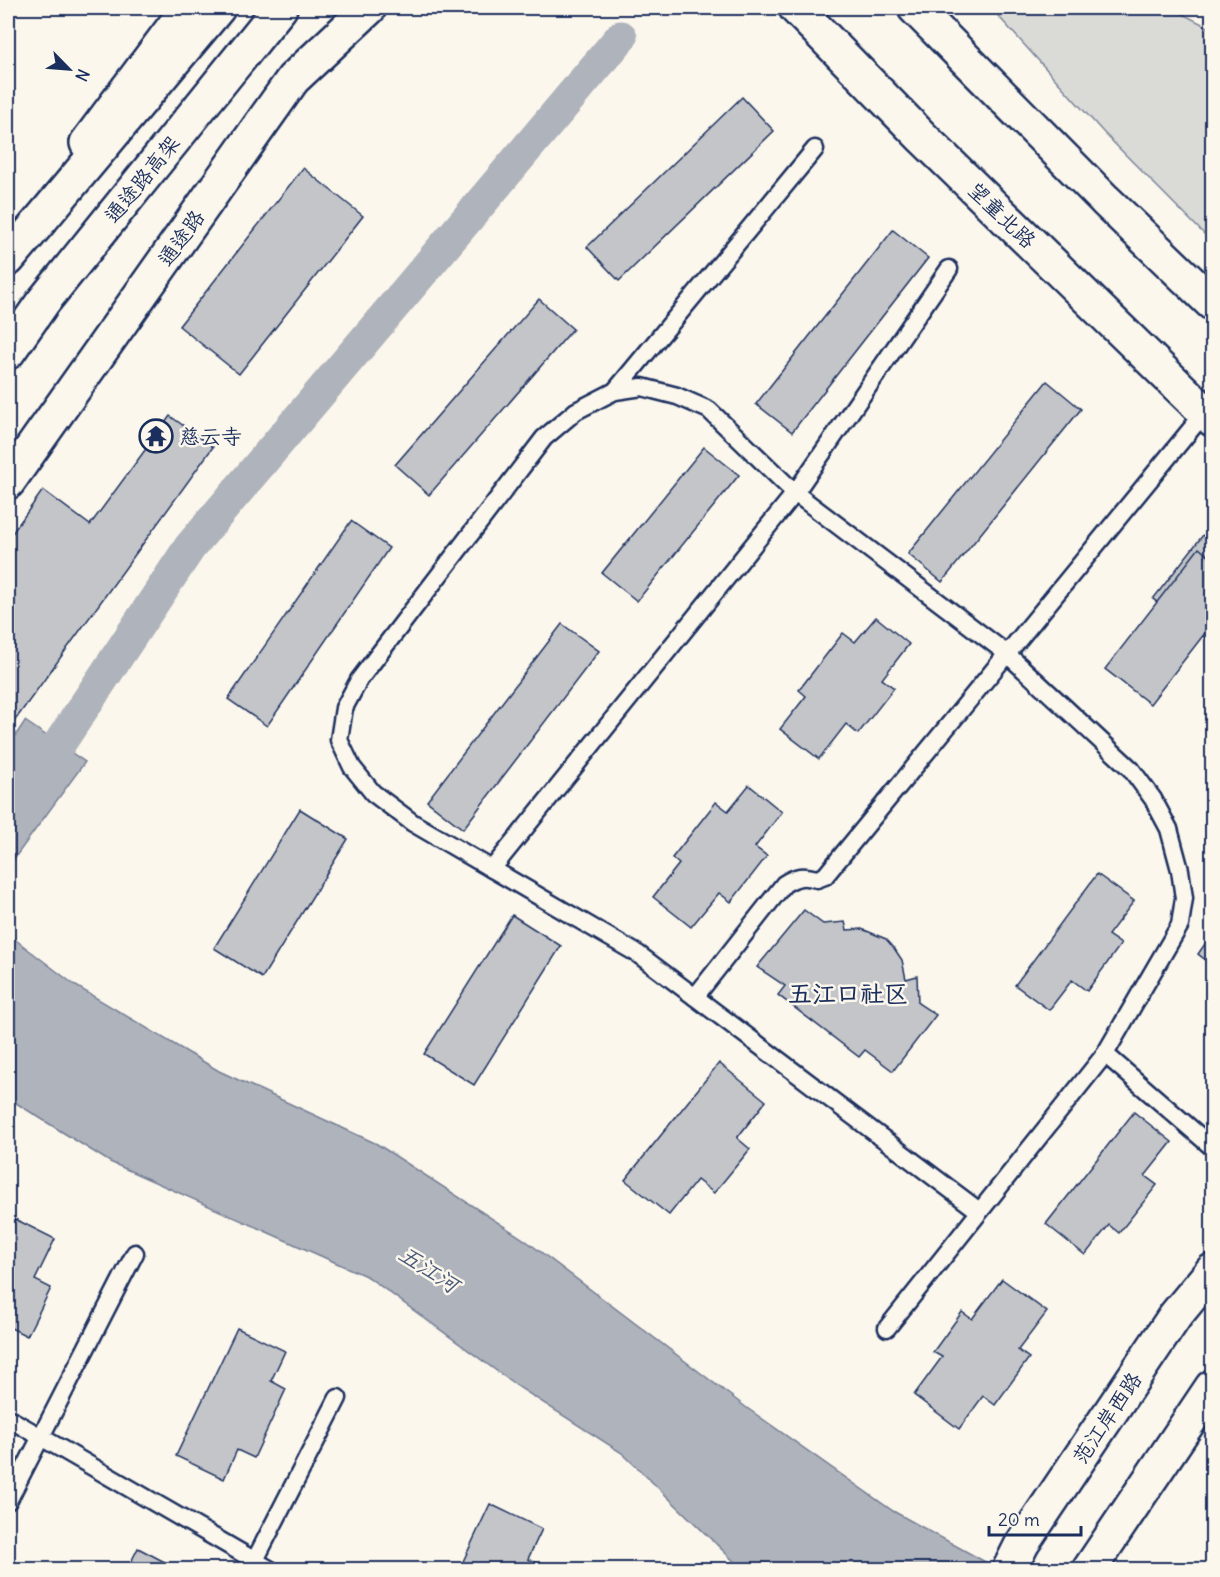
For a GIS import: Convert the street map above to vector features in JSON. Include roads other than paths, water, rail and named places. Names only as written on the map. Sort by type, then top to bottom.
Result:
[{"type":"main road","points":[[8,249],[188,8]]},
{"type":"main road","points":[[8,259],[218,8]]},
{"type":"main road","name":"通途路高架","points":[[8,352],[50,293],[280,8]]},
{"type":"main road","name":"通途路","points":[[8,482],[293,79],[369,8]]},
{"type":"main road","name":"望童北路","points":[[796,8],[922,137],[1209,415]]},
{"type":"main road","points":[[915,8],[1105,200],[1212,303]]},
{"type":"main road","name":"范江岸西路","points":[[1016,1557],[1175,1316],[1212,1271]]},
{"type":"main road","points":[[1089,1569],[1212,1387]]},
{"type":"lane","points":[[615,391],[815,149]]},
{"type":"lane","points":[[492,869],[795,493],[949,269]]},
{"type":"lane","points":[[887,1328],[1105,1054],[1180,925],[1184,898],[1180,870],[1169,829],[1153,799],[1131,769],[1006,653],[795,493],[709,410],[678,396],[642,387],[615,391],[576,411],[544,438],[359,680],[344,708],[339,740],[352,766],[374,793],[413,823],[638,954],[979,1211]]},
{"type":"lane","points":[[695,997],[784,884],[803,875],[817,879],[825,876],[1006,653],[1209,415]]},
{"type":"lane","points":[[1105,1054],[1212,1148]]},
{"type":"lane","points":[[8,1501],[135,1253]]},
{"type":"lane","points":[[252,1565],[338,1398]]},
{"type":"lane","points":[[8,1418],[252,1565],[271,1569]]},
{"type":"water","points":[[25,721],[85,762],[8,867],[8,747]]},
{"type":"water","name":"五江河","points":[[8,934],[76,986],[219,1071],[377,1144],[525,1240],[747,1408],[893,1511],[998,1569],[742,1569],[622,1453],[520,1388],[368,1277],[110,1162],[8,1098]]},
{"type":"waterway","points":[[8,821],[190,547],[621,37]]},
{"type":"place","name":"慈云寺","points":[[156,436]]},
{"type":"district","name":"五江口社区","points":[[848,993]]}]
